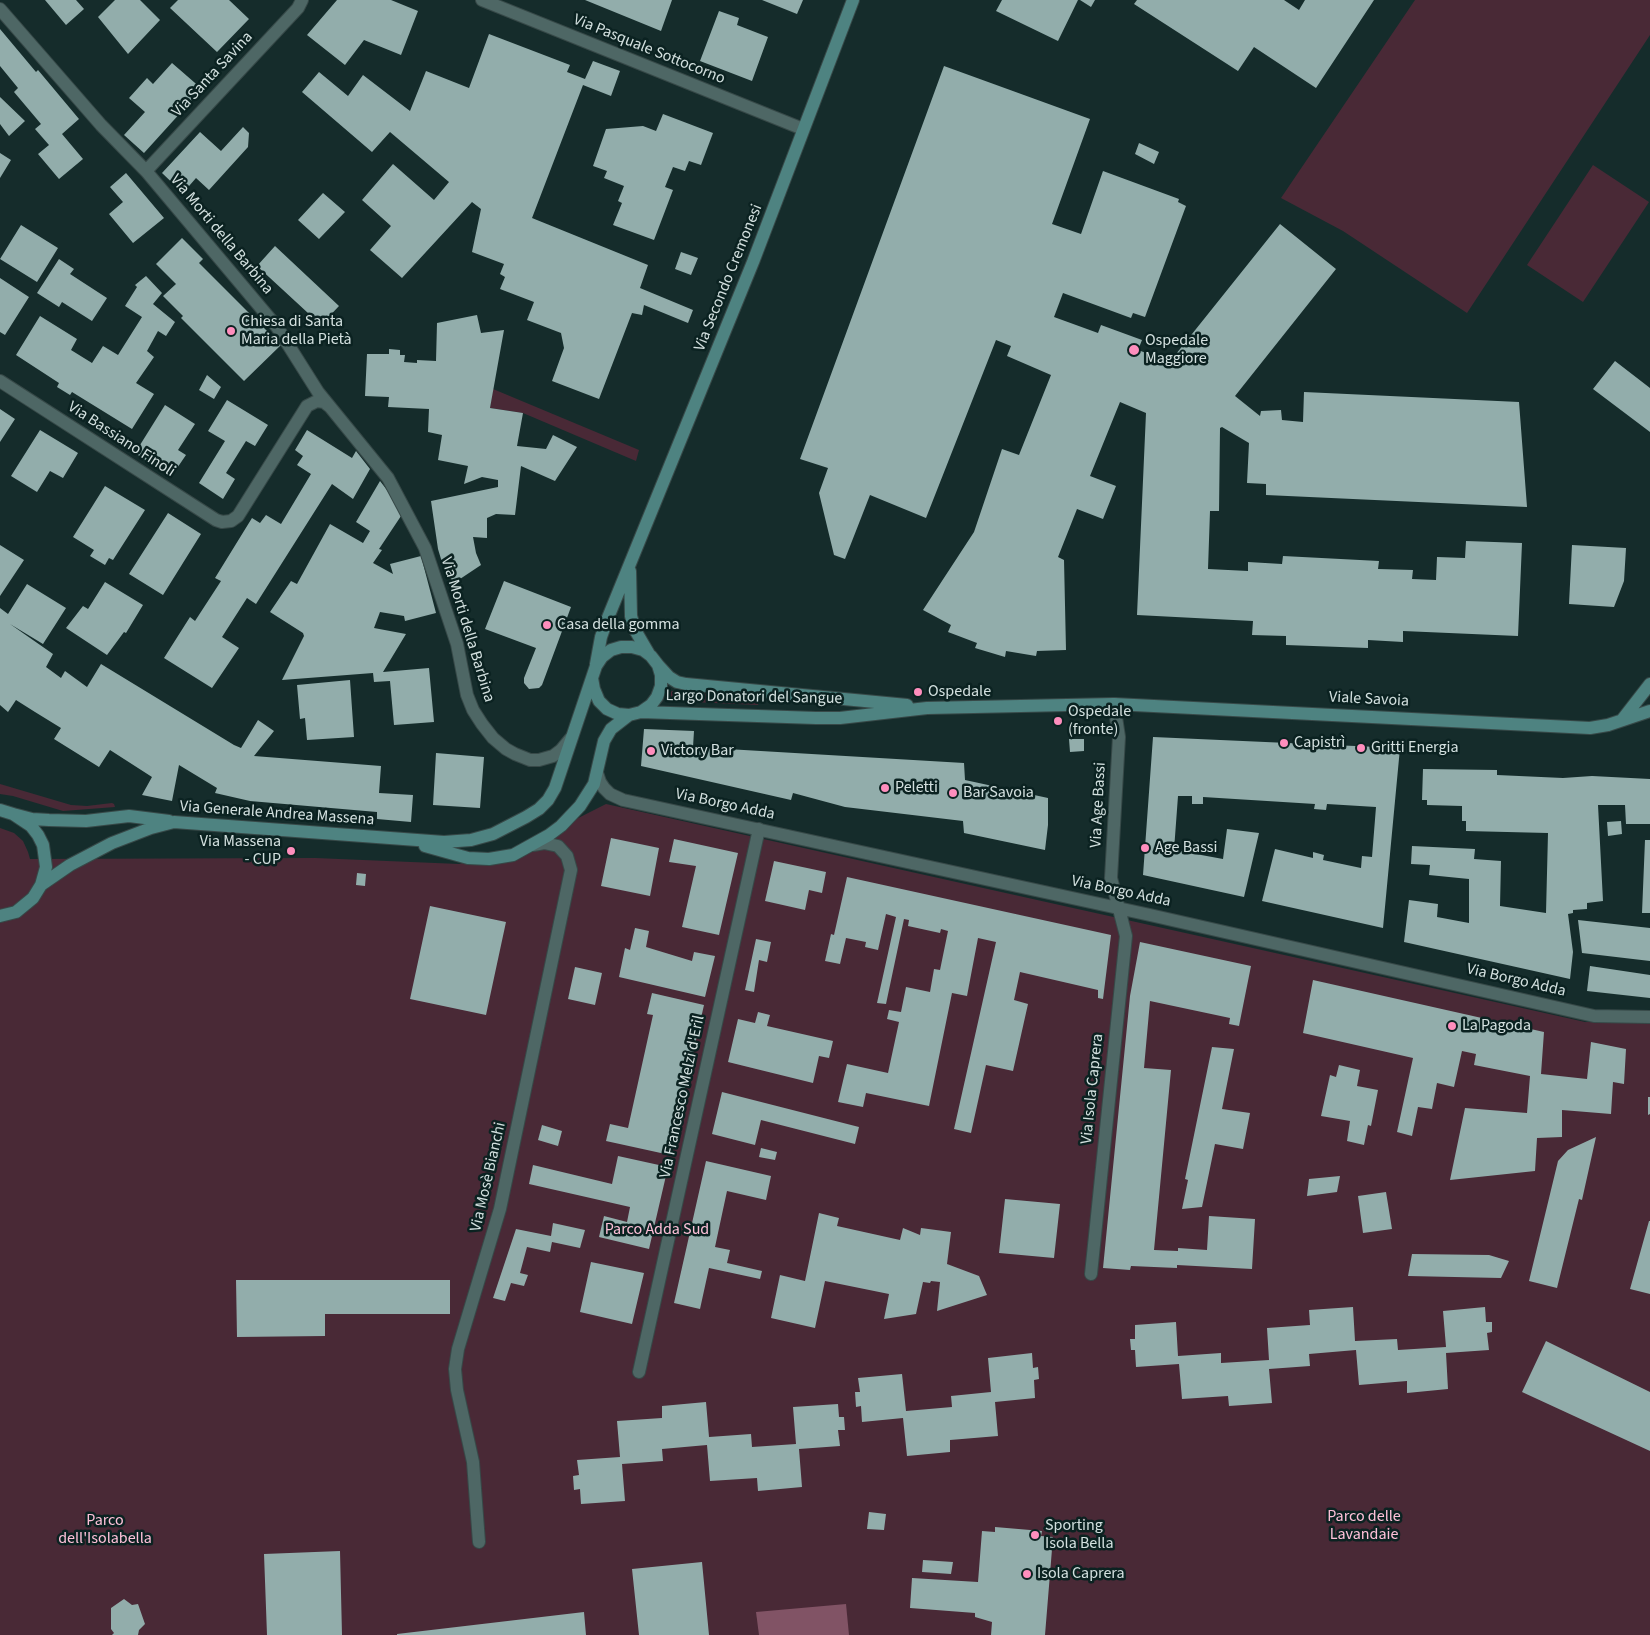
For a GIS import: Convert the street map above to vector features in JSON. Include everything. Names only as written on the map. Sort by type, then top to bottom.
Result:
[{"type":"street","name":"Via Santa Savina","points":[[146,171],[298,8],[302,0]]},
{"type":"street","name":"Via Pasquale Sottocorno","points":[[482,0],[803,130]]},
{"type":"street","name":"Via Secondo Cremonesi","points":[[574,734],[594,672],[601,637],[607,620],[753,262],[853,0]]},
{"type":"street","name":"Via Morti della Barbina","points":[[0,9],[101,125],[146,171],[277,327],[318,392],[388,478],[420,535],[457,644],[467,695],[473,710],[493,738],[506,749],[530,760],[539,760],[553,756],[561,750],[574,734]]},
{"type":"street","name":"Via Bassiano Finoli","points":[[0,381],[216,520],[227,522],[238,516],[307,406],[321,401],[330,407]]},
{"type":"street","name":"Via Secondo Cremonesi","points":[[630,566],[631,616],[640,641],[655,661]]},
{"type":"street","points":[[621,647],[632,647],[643,650],[655,661],[661,675],[661,686],[658,697],[651,705],[635,713],[618,714],[607,709],[599,700],[594,689],[594,672],[602,657],[611,650],[621,647]]},
{"type":"street","name":"Largo Donatori del Sangue","points":[[655,661],[669,677],[677,682],[686,684],[902,704],[927,708]]},
{"type":"street","points":[[1622,720],[1650,684]]},
{"type":"street","name":"Largo Donatori del Sangue","points":[[635,713],[840,718],[927,708],[1114,704]]},
{"type":"street","name":"Viale Savoia","points":[[1114,704],[1590,728],[1608,725],[1650,711]]},
{"type":"street","name":"Via Age Bassi","points":[[1114,704],[1120,737],[1111,878],[1118,908]]},
{"type":"street","name":"Via Generale Andrea Massena","points":[[406,840],[452,854],[489,859],[513,855],[533,844],[549,835],[573,815],[588,795],[597,773],[604,741],[611,729],[635,713]]},
{"type":"street","name":"Via Generale Andrea Massena","points":[[41,885],[70,865],[112,843],[151,828],[174,822],[444,842],[471,840],[493,834],[539,809],[548,800],[555,788],[574,734]]},
{"type":"street","name":"Via Borgo Adda","points":[[597,773],[604,788],[610,794],[623,800],[1118,908],[1594,1016],[1650,1017]]},
{"type":"street","name":"Via Generale Andrea Massena","points":[[0,916],[16,912],[33,898],[41,885],[46,867],[43,845],[38,835],[23,819],[6,812]]},
{"type":"street","points":[[6,812],[32,819],[86,821],[129,816],[174,822]]},
{"type":"street","name":"Via Francesco Melzi d'Eril","points":[[639,1372],[759,829]]},
{"type":"street","name":"Via Mosè Bianchi","points":[[479,1542],[473,1462],[457,1390],[455,1369],[458,1348],[500,1210],[571,870],[567,856],[558,846],[544,843],[533,844]]},
{"type":"street","name":"Via Isola Caprera","points":[[1091,1274],[1126,936],[1118,908]]},
{"type":"green space","points":[[1415,0],[1650,0],[1650,35],[1467,313],[1343,231],[1281,198]]},
{"type":"green space","points":[[1593,165],[1649,202],[1583,302],[1527,265]]},
{"type":"green space","points":[[493,389],[639,450],[636,461],[523,413],[490,408]]},
{"type":"green space","points":[[672,691],[759,698],[758,705],[672,701],[667,695]]},
{"type":"green space","points":[[0,784],[71,805],[87,806],[112,803],[115,807],[63,811],[0,794]]},
{"type":"green space","name":"Parco Adda Sud","points":[[606,804],[1585,1022],[1650,1023],[1650,1635],[0,1635],[0,828],[14,833],[23,841],[30,859],[315,858],[459,864],[515,850]]},
{"type":"shaded area","points":[[846,1604],[849,1635],[759,1635],[756,1612]]},
{"type":"building","points":[[45,0],[76,0],[84,9],[66,25]]},
{"type":"building","points":[[115,0],[140,0],[160,20],[128,54],[98,17]]},
{"type":"building","points":[[178,0],[229,0],[249,19],[217,52],[170,8]]},
{"type":"building","points":[[337,0],[391,0],[418,11],[401,55],[364,40],[345,65],[307,35]]},
{"type":"building","points":[[585,0],[672,0],[661,31]]},
{"type":"building","points":[[762,0],[803,0],[797,14]]},
{"type":"building","points":[[1002,0],[1078,0],[1058,41],[996,11]]},
{"type":"building","points":[[1080,0],[1095,0],[1091,7]]},
{"type":"building","points":[[1137,0],[1284,0],[1299,10],[1305,0],[1374,0],[1316,88],[1254,47],[1238,71],[1134,4]]},
{"type":"building","points":[[719,11],[739,18],[737,25],[768,37],[752,81],[700,61]]},
{"type":"building","points":[[0,29],[36,72],[38,70],[79,119],[62,134],[83,159],[59,179],[38,154],[49,145],[35,129],[41,124],[14,92],[18,88],[0,66]]},
{"type":"building","points":[[489,34],[570,65],[567,72],[585,79],[593,61],[620,71],[611,96],[583,85],[532,218],[648,265],[640,288],[693,310],[688,323],[644,305],[642,315],[632,313],[599,399],[552,381],[564,348],[561,333],[527,320],[534,302],[500,289],[505,277],[500,274],[504,264],[472,252],[481,209],[472,202],[402,278],[370,250],[391,226],[362,200],[393,164],[434,200],[449,182],[390,132],[372,152],[302,92],[319,72],[348,96],[363,75],[410,111],[426,71],[469,88]]},
{"type":"building","points":[[172,63],[202,89],[144,153],[124,135],[145,112],[129,98],[147,78],[153,84]]},
{"type":"building","points":[[944,66],[1090,119],[1052,224],[1081,234],[1103,171],[1179,199],[1178,202],[1186,206],[1145,317],[1133,313],[1131,318],[1063,293],[1054,317],[1098,333],[1101,325],[1142,340],[1138,350],[1176,364],[1181,358],[1176,354],[1280,224],[1336,269],[1235,396],[1260,416],[1261,411],[1281,410],[1282,420],[1303,422],[1304,392],[1519,402],[1527,507],[1266,495],[1266,484],[1247,483],[1249,443],[1222,427],[1220,428],[1219,511],[1210,511],[1208,569],[1248,571],[1248,562],[1282,564],[1283,556],[1379,561],[1378,569],[1413,570],[1412,579],[1436,580],[1437,557],[1465,558],[1466,541],[1522,543],[1518,636],[1403,631],[1403,642],[1368,640],[1368,648],[1286,645],[1286,636],[1252,635],[1253,621],[1137,615],[1146,413],[1120,402],[1090,476],[1116,486],[1103,519],[1077,509],[1058,557],[1064,560],[1066,650],[1037,651],[1036,656],[1006,651],[1005,657],[975,648],[977,643],[948,632],[951,625],[923,610],[974,532],[1002,449],[1019,455],[1051,375],[1007,356],[1011,346],[996,340],[926,518],[870,495],[845,559],[834,555],[819,493],[828,468],[800,459]]},
{"type":"building","points":[[0,97],[25,121],[9,136],[0,124]]},
{"type":"building","points":[[663,114],[713,133],[701,165],[689,161],[685,171],[673,167],[665,187],[673,190],[654,240],[613,225],[622,203],[618,201],[624,186],[604,178],[607,171],[593,166],[606,129],[643,126],[656,131]]},
{"type":"building","points":[[243,127],[249,133],[248,147],[209,190],[196,178],[183,193],[162,173],[200,132],[221,151]]},
{"type":"building","points":[[1139,143],[1159,152],[1154,164],[1135,154]]},
{"type":"building","points":[[0,153],[11,160],[0,178]]},
{"type":"building","points":[[126,173],[164,218],[133,243],[109,214],[123,202],[110,187]]},
{"type":"building","points":[[323,193],[345,212],[319,239],[298,220]]},
{"type":"building","points":[[21,225],[58,248],[37,282],[0,259]]},
{"type":"building","name":"Chiesa di Santa Maria della Pietà","points":[[182,238],[203,259],[199,263],[281,345],[244,381],[181,318],[183,316],[163,296],[176,284],[156,264]]},
{"type":"building","points":[[275,246],[339,306],[321,325],[257,266]]},
{"type":"building","points":[[681,252],[698,258],[691,275],[675,269]]},
{"type":"building","points":[[59,259],[74,269],[70,274],[107,298],[92,321],[62,302],[59,307],[37,293]]},
{"type":"building","points":[[146,276],[162,293],[153,304],[175,322],[166,336],[158,331],[147,351],[154,357],[136,383],[154,394],[132,429],[72,392],[70,395],[57,387],[59,383],[16,355],[40,316],[77,339],[71,350],[92,363],[103,346],[118,355],[142,317],[125,306],[137,287],[135,285]]},
{"type":"building","points":[[0,278],[29,297],[5,335],[0,332]]},
{"type":"building","points":[[477,315],[481,333],[504,330],[490,408],[523,413],[517,446],[546,449],[553,435],[577,447],[555,481],[521,466],[515,515],[496,514],[487,518],[487,538],[473,537],[476,553],[481,565],[454,583],[444,569],[438,549],[431,501],[498,487],[498,480],[482,477],[464,484],[468,466],[438,460],[442,435],[428,432],[429,409],[388,407],[389,397],[365,396],[367,354],[389,354],[389,349],[400,350],[400,355],[405,355],[404,362],[417,363],[417,360],[436,361],[437,323]]},
{"type":"building","points":[[1615,361],[1650,388],[1650,432],[1593,389]]},
{"type":"building","points":[[207,375],[221,387],[214,399],[199,390]]},
{"type":"building","points":[[227,400],[268,425],[255,446],[246,441],[226,473],[235,479],[223,499],[199,483],[225,441],[208,431]]},
{"type":"building","points":[[165,405],[195,424],[178,450],[186,455],[171,477],[135,453]]},
{"type":"building","points":[[0,409],[15,419],[0,442]]},
{"type":"building","points":[[40,430],[78,453],[63,478],[50,471],[37,492],[11,476]]},
{"type":"building","points":[[307,430],[352,458],[356,451],[370,469],[353,499],[332,484],[256,604],[247,598],[222,637],[239,648],[212,688],[164,658],[190,617],[195,621],[221,581],[215,578],[252,518],[260,523],[266,515],[281,524],[311,474],[297,465],[303,456],[295,450]]},
{"type":"building","points":[[380,481],[390,494],[401,516],[379,549],[382,550],[373,563],[393,574],[390,564],[421,556],[436,613],[405,621],[404,616],[380,612],[374,628],[406,634],[383,672],[429,668],[434,722],[394,725],[390,681],[374,682],[373,673],[282,680],[304,636],[303,633],[270,612],[291,581],[297,584],[330,524],[363,543],[370,531],[356,522]]},
{"type":"building","points":[[105,486],[145,510],[113,560],[109,558],[105,565],[90,556],[94,550],[73,537]]},
{"type":"building","points":[[168,513],[201,534],[163,595],[129,574]]},
{"type":"building","points":[[0,545],[24,560],[0,596]]},
{"type":"building","points":[[1572,545],[1626,548],[1624,581],[1614,607],[1569,604]]},
{"type":"building","points":[[504,581],[571,607],[542,685],[539,688],[529,689],[524,683],[524,678],[536,648],[485,629]]},
{"type":"building","points":[[105,582],[143,605],[126,633],[124,632],[107,655],[66,628],[83,606],[88,609]]},
{"type":"building","points":[[27,584],[66,608],[43,644],[10,624],[53,654],[46,667],[61,678],[65,671],[87,687],[101,664],[241,748],[258,720],[274,731],[254,756],[381,766],[379,793],[413,795],[411,822],[377,819],[377,812],[250,801],[215,793],[217,788],[179,765],[172,801],[142,795],[152,777],[110,750],[99,767],[54,739],[61,728],[16,700],[8,712],[0,705],[0,608],[8,614]]},
{"type":"building","points":[[350,680],[354,737],[307,740],[305,718],[300,719],[297,685]]},
{"type":"building","points":[[644,729],[694,731],[693,747],[964,763],[965,780],[1048,798],[1048,825],[1045,850],[964,833],[963,821],[845,807],[793,793],[791,800],[641,766]]},
{"type":"building","points":[[1153,737],[1400,748],[1383,928],[1262,901],[1275,849],[1313,858],[1313,852],[1324,855],[1323,860],[1361,868],[1362,856],[1372,857],[1376,807],[1327,804],[1326,810],[1314,809],[1315,804],[1203,797],[1203,804],[1192,804],[1192,796],[1178,796],[1174,850],[1223,859],[1227,829],[1259,833],[1244,897],[1143,875]]},
{"type":"building","points":[[1069,739],[1084,739],[1084,751],[1070,752]]},
{"type":"building","points":[[436,753],[484,757],[480,808],[433,805]]},
{"type":"building","points":[[1423,769],[1497,770],[1497,775],[1563,778],[1592,776],[1650,779],[1650,824],[1626,824],[1625,805],[1598,805],[1603,901],[1587,903],[1587,909],[1573,910],[1573,913],[1568,914],[1573,952],[1570,979],[1404,942],[1409,900],[1438,904],[1437,917],[1469,923],[1469,879],[1429,875],[1430,865],[1411,864],[1412,846],[1475,849],[1474,859],[1501,861],[1500,906],[1546,913],[1548,833],[1466,831],[1466,821],[1462,821],[1462,806],[1427,805],[1427,800],[1422,800]]},
{"type":"building","points":[[1621,821],[1622,834],[1608,836],[1607,822]]},
{"type":"building","points":[[611,838],[659,848],[650,896],[601,886]]},
{"type":"building","points":[[674,839],[738,853],[719,935],[682,927],[696,866],[669,862]]},
{"type":"building","points":[[1645,840],[1650,840],[1650,913],[1642,913]]},
{"type":"building","points":[[774,861],[826,872],[822,893],[809,890],[805,910],[765,901]]},
{"type":"building","points":[[357,873],[366,874],[365,886],[356,885]]},
{"type":"building","points":[[847,877],[1111,935],[1103,999],[1098,998],[1098,990],[1020,972],[1014,1000],[1028,1004],[1013,1071],[986,1065],[971,1133],[954,1129],[996,942],[978,938],[967,996],[952,993],[929,1106],[866,1093],[863,1107],[838,1102],[847,1064],[888,1073],[899,1022],[887,1019],[889,1010],[901,1012],[906,987],[930,992],[934,969],[940,970],[948,931],[941,929],[940,933],[908,926],[909,920],[904,919],[886,1004],[877,1003],[896,917],[886,914],[878,950],[865,947],[866,942],[846,938],[840,964],[825,961],[831,934],[834,935]]},
{"type":"building","points":[[430,906],[506,922],[486,1015],[410,999]]},
{"type":"building","points":[[1578,920],[1650,928],[1650,961],[1582,953]]},
{"type":"building","points":[[635,928],[649,931],[646,947],[692,961],[694,952],[715,956],[705,997],[619,977],[625,948],[630,950]]},
{"type":"building","points":[[756,939],[771,942],[767,962],[759,960],[754,992],[745,990]]},
{"type":"building","points":[[1140,942],[1251,966],[1239,1026],[1229,1024],[1230,1018],[1150,1001],[1144,1068],[1171,1070],[1154,1250],[1178,1251],[1178,1248],[1207,1250],[1209,1216],[1255,1219],[1252,1269],[1177,1265],[1177,1268],[1131,1266],[1130,1270],[1103,1268],[1130,996]]},
{"type":"building","points":[[1590,966],[1650,975],[1650,998],[1587,991]]},
{"type":"building","points":[[575,967],[602,973],[595,1005],[568,999]]},
{"type":"building","points":[[1313,980],[1544,1032],[1541,1074],[1587,1079],[1591,1042],[1626,1049],[1624,1084],[1613,1082],[1611,1114],[1562,1110],[1562,1137],[1537,1138],[1535,1171],[1450,1180],[1465,1108],[1527,1113],[1530,1076],[1474,1065],[1476,1054],[1462,1051],[1454,1087],[1437,1083],[1432,1109],[1418,1107],[1412,1136],[1397,1132],[1413,1058],[1303,1033]]},
{"type":"building","points":[[652,993],[704,1005],[670,1155],[606,1141],[610,1124],[628,1128],[653,1015],[647,1014]]},
{"type":"building","points":[[758,1012],[770,1015],[767,1026],[833,1041],[829,1058],[819,1056],[813,1083],[728,1062],[738,1019],[755,1023]]},
{"type":"building","points":[[1212,1047],[1234,1049],[1222,1109],[1250,1113],[1243,1149],[1215,1144],[1202,1207],[1182,1209],[1188,1180],[1185,1179]]},
{"type":"building","points":[[1339,1065],[1360,1070],[1357,1086],[1378,1090],[1371,1126],[1368,1125],[1364,1145],[1347,1141],[1350,1121],[1321,1116],[1330,1075],[1336,1077]]},
{"type":"building","points":[[722,1092],[859,1127],[855,1144],[761,1120],[755,1145],[712,1134]]},
{"type":"building","points":[[1648,1097],[1650,1097],[1650,1114],[1648,1115]]},
{"type":"building","points":[[542,1125],[562,1131],[558,1146],[538,1140]]},
{"type":"building","points":[[1596,1137],[1582,1200],[1579,1199],[1557,1288],[1529,1281],[1558,1161],[1568,1150]]},
{"type":"building","points":[[761,1148],[777,1152],[775,1160],[759,1157]]},
{"type":"building","points":[[618,1156],[668,1167],[649,1249],[599,1237],[604,1216],[627,1222],[630,1207],[529,1184],[533,1165],[612,1184]]},
{"type":"building","points":[[706,1161],[771,1176],[766,1200],[727,1191],[715,1247],[730,1250],[727,1263],[762,1271],[760,1279],[709,1268],[700,1309],[674,1303]]},
{"type":"building","points":[[1340,1176],[1337,1192],[1307,1196],[1309,1179]]},
{"type":"building","points":[[1386,1192],[1392,1229],[1363,1233],[1358,1196]]},
{"type":"building","points":[[1005,1199],[1060,1204],[1054,1258],[999,1253]]},
{"type":"building","points":[[819,1213],[839,1218],[837,1226],[900,1240],[903,1228],[920,1235],[921,1228],[951,1232],[947,1264],[979,1276],[987,1295],[937,1311],[940,1282],[923,1282],[916,1314],[884,1319],[889,1294],[825,1281],[815,1328],[771,1318],[780,1275],[805,1281]]},
{"type":"building","points":[[1650,1221],[1650,1294],[1630,1289]]},
{"type":"building","points":[[553,1223],[585,1230],[580,1248],[552,1242],[550,1252],[527,1247],[520,1273],[528,1275],[524,1286],[511,1283],[505,1301],[493,1298],[516,1229],[551,1236]]},
{"type":"building","points":[[1412,1254],[1489,1255],[1509,1261],[1501,1278],[1408,1276]]},
{"type":"building","points":[[591,1262],[644,1273],[632,1324],[580,1312]]},
{"type":"building","points":[[236,1280],[450,1280],[450,1314],[325,1314],[325,1336],[237,1337]]},
{"type":"building","points":[[1353,1307],[1355,1341],[1397,1339],[1398,1350],[1446,1347],[1443,1311],[1485,1307],[1486,1322],[1492,1322],[1492,1332],[1487,1333],[1489,1350],[1446,1353],[1448,1389],[1407,1393],[1407,1381],[1359,1385],[1356,1350],[1309,1354],[1310,1366],[1269,1369],[1272,1403],[1229,1406],[1228,1396],[1182,1399],[1179,1364],[1136,1367],[1135,1350],[1131,1350],[1130,1339],[1135,1339],[1135,1325],[1176,1322],[1178,1356],[1221,1353],[1221,1363],[1269,1360],[1267,1328],[1310,1325],[1309,1310]]},
{"type":"building","points":[[1546,1341],[1650,1392],[1650,1451],[1522,1392]]},
{"type":"building","points":[[1032,1353],[1033,1368],[1038,1367],[1039,1379],[1034,1380],[1035,1398],[995,1402],[998,1436],[950,1440],[950,1452],[907,1456],[903,1418],[862,1422],[861,1406],[856,1407],[855,1392],[860,1392],[858,1378],[902,1374],[906,1411],[952,1407],[951,1396],[991,1392],[988,1358]]},
{"type":"building","points":[[706,1402],[709,1437],[751,1434],[752,1447],[796,1444],[793,1407],[838,1404],[839,1417],[844,1417],[845,1430],[838,1430],[840,1446],[799,1449],[802,1487],[758,1491],[757,1478],[710,1481],[707,1445],[662,1449],[663,1461],[622,1464],[625,1501],[581,1504],[580,1489],[574,1490],[573,1476],[579,1475],[577,1460],[620,1457],[617,1421],[662,1418],[662,1406]]},
{"type":"building","points":[[869,1512],[886,1514],[884,1530],[867,1529]]},
{"type":"building","points":[[995,1527],[1042,1531],[1041,1536],[1053,1537],[1045,1635],[991,1635],[992,1622],[975,1617],[975,1613],[910,1608],[912,1578],[978,1582],[982,1531],[995,1532]]},
{"type":"building","points":[[340,1551],[342,1635],[267,1635],[264,1554]]},
{"type":"building","points":[[923,1560],[953,1562],[951,1574],[922,1572]]},
{"type":"building","points":[[702,1562],[709,1635],[639,1635],[632,1569]]},
{"type":"building","points":[[124,1599],[132,1605],[138,1604],[145,1624],[139,1630],[138,1635],[112,1635],[114,1633],[111,1629],[111,1608]]},
{"type":"building","points":[[584,1612],[586,1635],[397,1635],[397,1634]]},
{"type":"place","name":"Chiesa di Santa Maria della Pietà","points":[[231,331]]},
{"type":"place","name":"Ospedale Maggiore","points":[[1134,350]]},
{"type":"place","name":"Casa della gomma","points":[[547,625]]},
{"type":"place","name":"Ospedale","points":[[918,692]]},
{"type":"place","name":"Ospedale (fronte)","points":[[1058,721]]},
{"type":"place","name":"Capistrì","points":[[1284,743]]},
{"type":"place","name":"Gritti Energia","points":[[1361,748]]},
{"type":"place","name":"Victory Bar","points":[[651,751]]},
{"type":"place","name":"Peletti","points":[[885,788]]},
{"type":"place","name":"Bar Savoia","points":[[953,793]]},
{"type":"place","name":"Age Bassi","points":[[1145,848]]},
{"type":"place","name":"Via Massena - CUP","points":[[291,851]]},
{"type":"place","name":"La Pagoda","points":[[1452,1026]]},
{"type":"place","name":"Sporting Isola Bella","points":[[1035,1535]]},
{"type":"place","name":"Isola Caprera","points":[[1027,1574]]},
{"type":"park label","name":"Parco delle Lavandaie","points":[[1364,1526]]},
{"type":"park label","name":"Parco dell'Isolabella","points":[[105,1530]]}]
